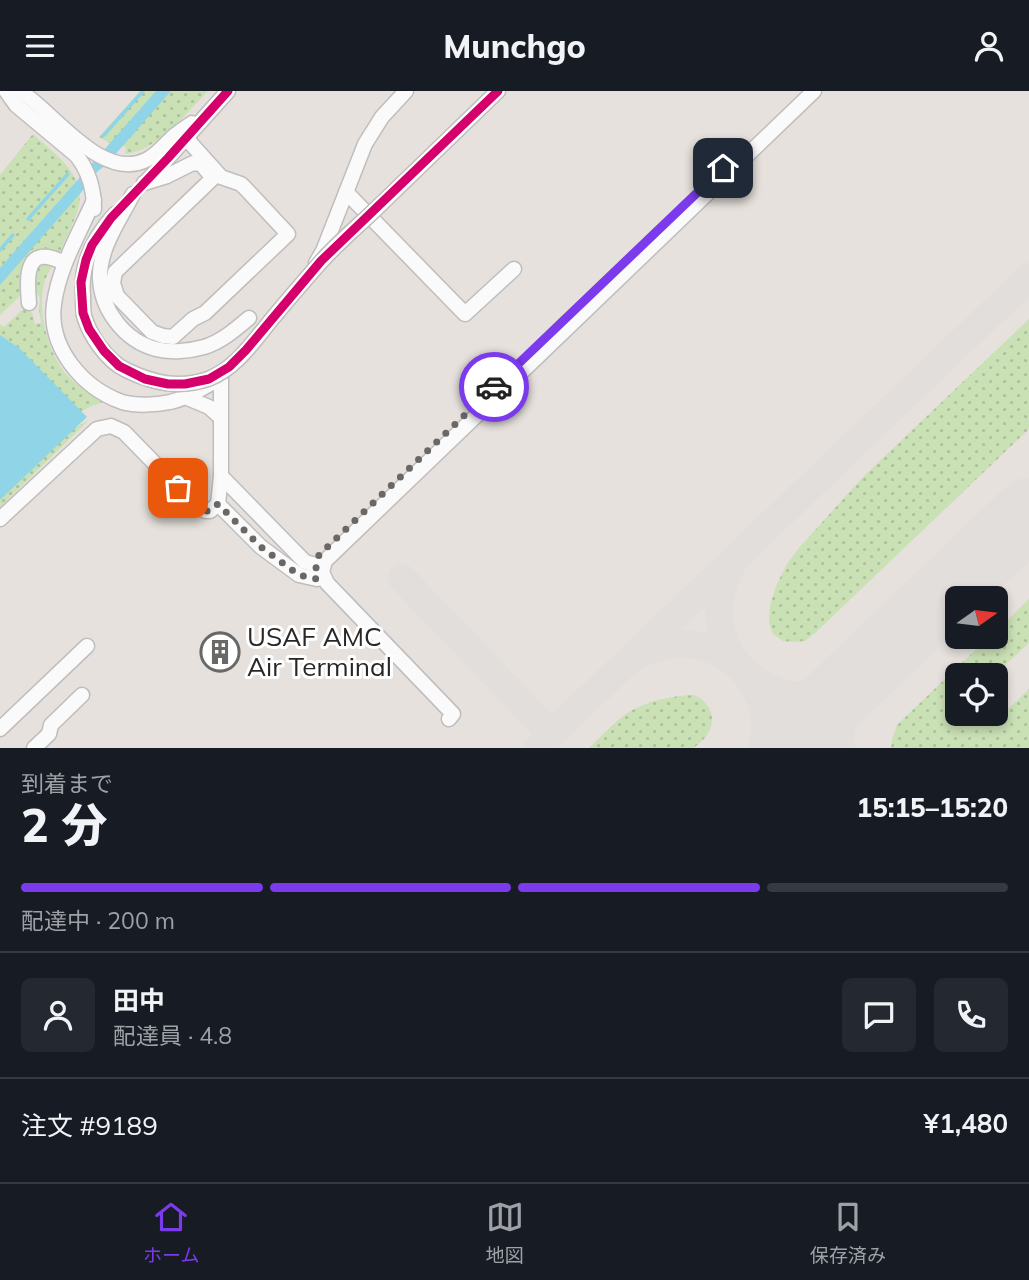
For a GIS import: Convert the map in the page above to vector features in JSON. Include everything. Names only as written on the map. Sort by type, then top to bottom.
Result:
[{"type":"street","points":[[6,91],[16,105],[76,155],[84,165],[94,200],[92,246]]},
{"type":"street","points":[[20,91],[89,150],[111,162],[122,164],[145,160],[210,110]]},
{"type":"street","points":[[228,91],[111,218],[86,260],[81,282],[83,313],[89,330],[119,366],[145,379],[167,384],[185,384],[209,379],[229,367],[321,261],[498,91]]},
{"type":"street","points":[[94,200],[60,274],[56,295],[54,320],[66,359],[101,392],[124,403],[152,405],[171,402],[221,379],[246,353],[318,261],[365,143],[392,98],[406,91]]},
{"type":"street","points":[[804,91],[319,555],[317,572],[323,590],[449,719],[453,715],[327,583],[322,572],[325,561],[814,91]]},
{"type":"street","points":[[144,183],[167,176],[193,163],[201,164],[213,178],[115,272],[113,283],[117,296],[152,332],[173,337],[193,319],[205,313],[288,234],[241,184],[221,177],[186,138]]},
{"type":"street","points":[[346,192],[465,314],[514,269]]},
{"type":"street","points":[[133,194],[108,241],[100,278],[110,314],[121,329],[155,349],[190,350],[220,340],[249,318]]},
{"type":"street","points":[[29,303],[28,272],[34,262],[46,257],[65,263]]},
{"type":"street","points":[[0,519],[97,429],[106,426],[124,432],[197,507],[210,511],[218,504],[221,476],[221,379]]},
{"type":"street","points":[[185,397],[209,407],[220,417]]},
{"type":"street","points":[[221,476],[317,572]]},
{"type":"street","points":[[218,504],[261,547],[299,575],[317,572]]},
{"type":"street","points":[[0,729],[88,646]]},
{"type":"street","points":[[34,748],[49,734],[51,725],[82,695]]},
{"type":"green space","points":[[140,91],[208,91],[159,139],[137,152],[125,154],[126,147],[113,145],[99,137]]},
{"type":"green space","points":[[33,134],[59,157],[74,176],[80,197],[78,209],[59,255],[46,253],[22,294],[0,315],[0,175]]},
{"type":"green space","points":[[41,263],[53,265],[45,280],[42,304],[49,343],[54,355],[71,379],[103,402],[89,407],[34,441],[31,453],[89,420],[0,507],[0,324],[4,327],[24,308],[32,313],[35,324],[41,323],[40,297],[35,292],[32,274]]},
{"type":"green space","points":[[1029,319],[1029,429],[815,633],[805,641],[793,642],[783,641],[773,634],[769,622],[770,606],[776,586],[799,548],[863,477]]},
{"type":"green space","points":[[1029,599],[1029,643],[1008,663],[962,663],[976,649],[1008,649],[1008,619]]},
{"type":"green space","points":[[945,679],[945,726],[1008,726],[1008,709],[1029,689],[1029,748],[891,748],[897,725]]},
{"type":"green space","points":[[694,695],[708,706],[712,723],[707,735],[694,748],[589,748],[633,709],[658,700]]},
{"type":"water","points":[[156,91],[171,91],[0,285],[0,268]]},
{"type":"water","points":[[0,335],[19,348],[87,417],[0,500]]},
{"type":"waterway","points":[[103,136],[143,91]]},
{"type":"waterway","points":[[28,219],[68,174]]},
{"type":"waterway","points":[[0,250],[13,235]]},
{"type":"taxiway","points":[[537,748],[1029,277]]},
{"type":"taxiway","points":[[732,565],[720,600],[720,620],[724,639],[732,656],[744,671],[759,683],[776,691],[795,695],[828,692],[859,675]]},
{"type":"taxiway","points":[[402,578],[543,725],[553,728],[562,724]]},
{"type":"taxiway","points":[[639,655],[657,647],[676,644],[695,645],[729,659],[743,671],[754,686],[762,705],[766,726],[763,748]]},
{"type":"taxiway","points":[[841,748],[844,710],[859,675]]},
{"type":"taxiway","points":[[759,687],[817,748]]},
{"type":"runway","points":[[783,748],[1029,513]]},
{"type":"cycle path","points":[[228,91],[111,218],[92,245],[86,260],[81,282],[83,313],[89,329],[104,351],[119,366],[145,379],[168,384],[185,384],[209,379],[229,367],[321,261],[498,91]]},
{"type":"way so far","points":[[178,488],[201,510],[210,511],[218,504],[261,547],[299,575],[317,579],[319,555],[494,387]]},
{"type":"place","name":"USAF AMC Air Terminal","points":[[220,652]]},
{"type":"route","points":[[494,387],[723,168]]}]
